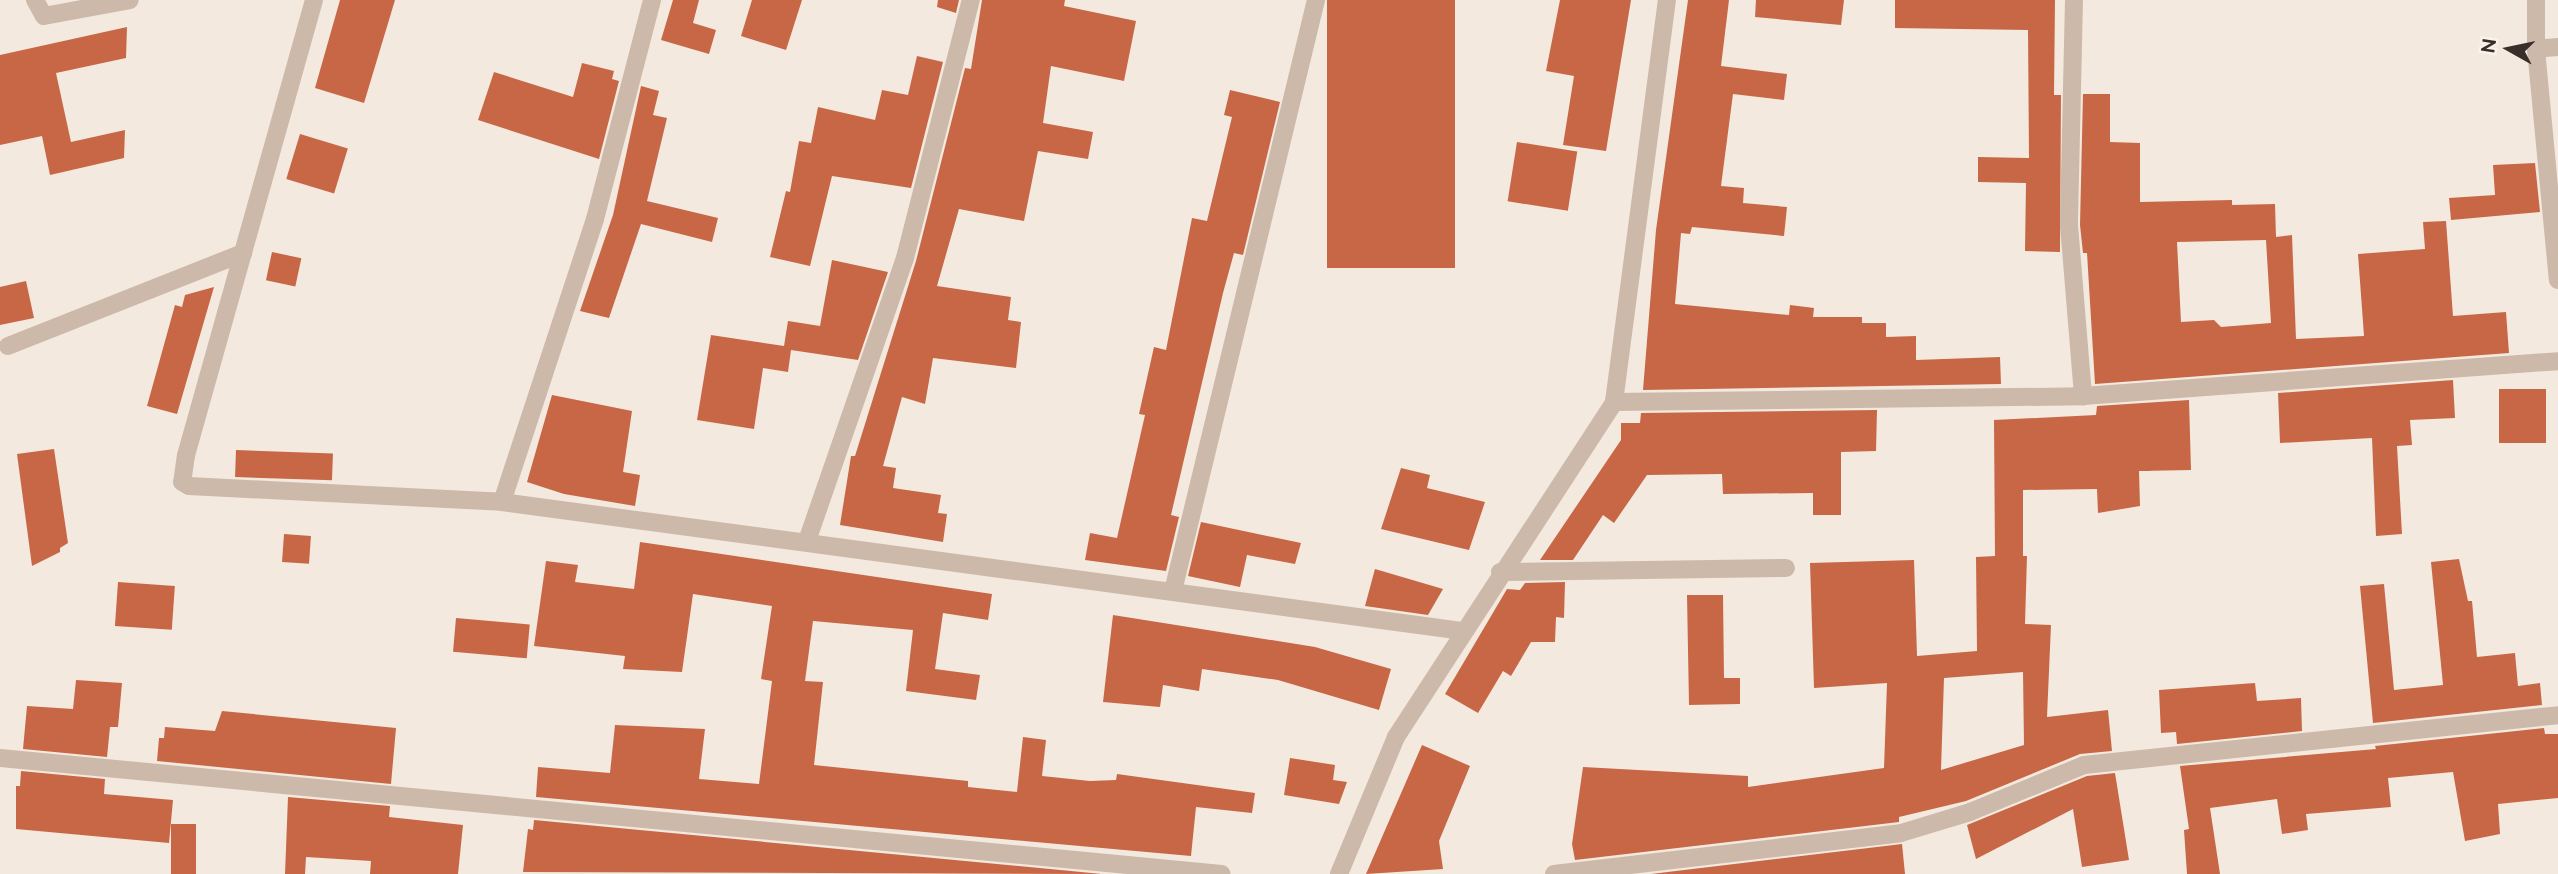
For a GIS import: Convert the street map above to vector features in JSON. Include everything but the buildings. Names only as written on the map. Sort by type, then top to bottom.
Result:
[{"type":"street","points":[[35,0],[36,10],[44,16],[130,0]]},
{"type":"street","points":[[314,0],[182,482],[207,489],[502,502],[1463,631]]},
{"type":"street","points":[[502,502],[595,219],[652,0]]},
{"type":"street","points":[[807,541],[905,258],[971,0]]},
{"type":"street","points":[[1173,591],[1316,0]]},
{"type":"street","points":[[1339,874],[1396,737],[1500,572],[1614,402],[1668,0]]},
{"type":"street","points":[[2074,0],[2069,225],[2083,396]]},
{"type":"street","points":[[2536,0],[2536,50],[2558,280]]},
{"type":"street","points":[[2536,50],[2558,47]]},
{"type":"street","points":[[8,346],[243,253]]},
{"type":"street","points":[[1614,402],[2083,396],[2558,361]]},
{"type":"street","points":[[1500,572],[1786,569]]},
{"type":"street","points":[[1555,874],[1901,833],[1970,812],[2084,765],[2558,715]]},
{"type":"street","points":[[0,758],[1222,874]]}]
